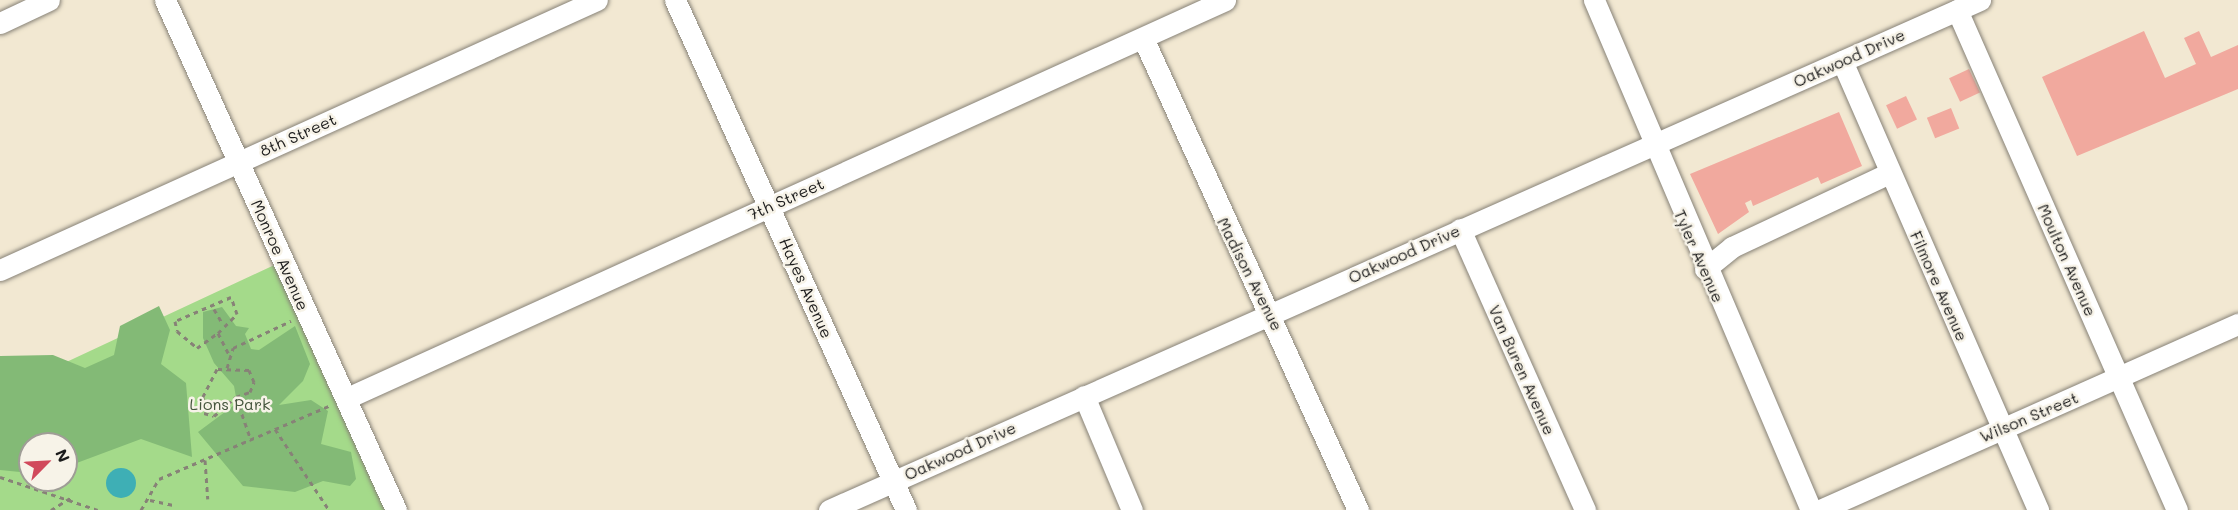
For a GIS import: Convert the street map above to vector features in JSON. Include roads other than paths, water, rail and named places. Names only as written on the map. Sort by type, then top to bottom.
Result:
[{"type":"street","points":[[0,22],[49,0]]},
{"type":"street","name":"Monroe Avenue","points":[[165,0],[307,314],[340,401],[396,510]]},
{"type":"street","name":"8th Street","points":[[0,270],[597,0]]},
{"type":"street","name":"Hayes Avenue","points":[[675,0],[906,510]]},
{"type":"street","name":"7th Street","points":[[340,401],[1225,0]]},
{"type":"street","name":"Tyler Avenue","points":[[1594,0],[1705,269],[1811,510]]},
{"type":"street","name":"Oakwood Drive","points":[[829,510],[1980,0]]},
{"type":"street","name":"Moulton Avenue","points":[[1957,10],[2178,510]]},
{"type":"street","name":"Madison Avenue","points":[[1143,38],[1245,271],[1271,314],[1359,510]]},
{"type":"street","name":"Filmore Avenue","points":[[1842,61],[2038,510]]},
{"type":"street","points":[[1705,269],[1732,247],[1889,172]]},
{"type":"street","name":"Van Buren Avenue","points":[[1460,229],[1585,510]]},
{"type":"street","name":"Wilson Street","points":[[1820,510],[2238,324]]},
{"type":"street","points":[[1084,396],[1132,510]]},
{"type":"water","points":[[121,468],[127,469],[135,477],[135,489],[127,497],[121,498],[115,497],[107,489],[106,483],[107,477],[115,469]]},
{"type":"park label","name":"Lions Park","points":[[230,404]]}]
